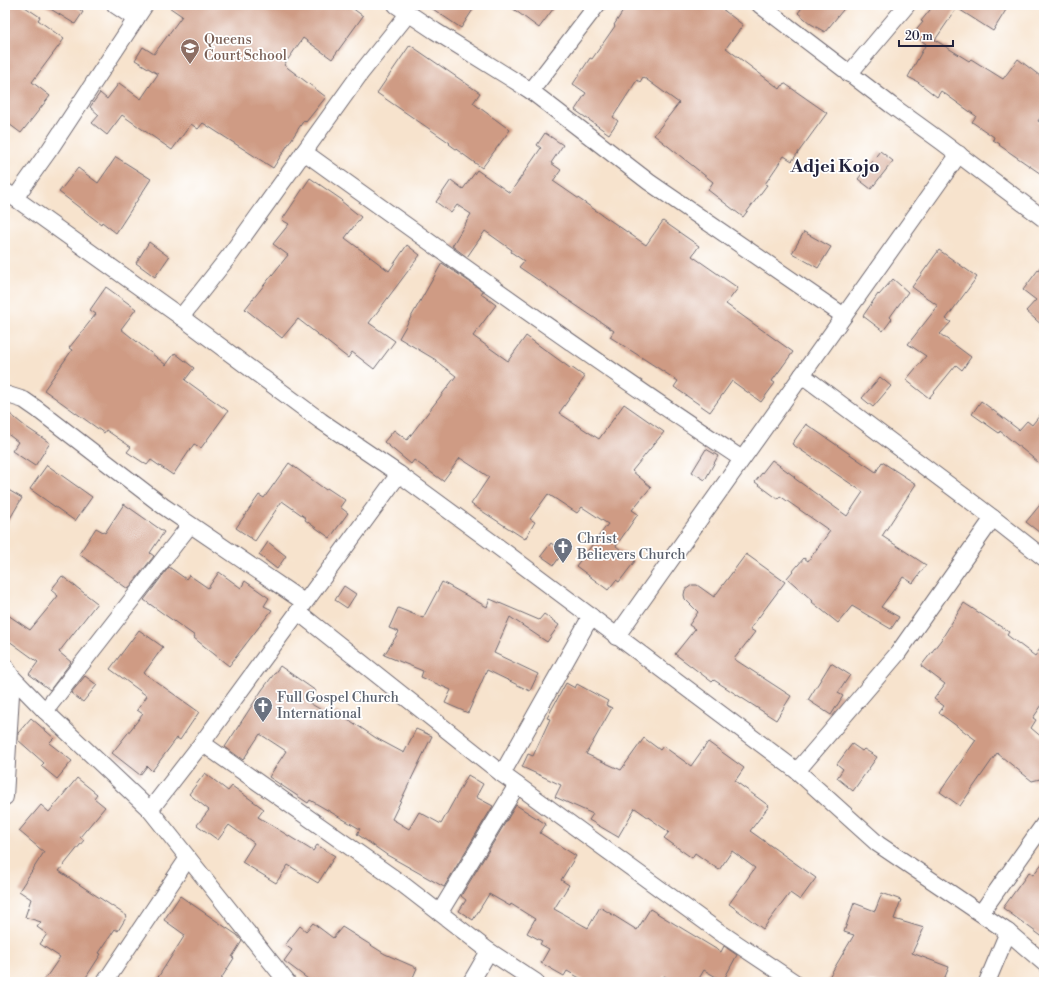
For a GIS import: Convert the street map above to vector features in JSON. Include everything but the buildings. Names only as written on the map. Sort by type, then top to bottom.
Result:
[{"type":"street","points":[[115,5],[136,19]]},
{"type":"street","points":[[145,5],[54,143],[10,194],[181,316],[321,421],[399,474],[591,616],[797,771],[878,844],[1008,932],[1044,963]]},
{"type":"street","points":[[531,91],[598,5]]},
{"type":"street","points":[[760,5],[849,74],[959,154],[1044,219]]},
{"type":"street","points":[[849,74],[907,5]]},
{"type":"street","points":[[181,316],[230,255],[360,74],[402,9],[531,91],[649,182],[844,316]]},
{"type":"street","points":[[304,152],[652,399],[742,459]]},
{"type":"street","points":[[616,636],[959,154]]},
{"type":"street","points":[[802,376],[993,518],[1044,558]]},
{"type":"street","points":[[5,394],[24,400],[37,409],[163,506],[301,607],[502,774],[718,931],[794,982]]},
{"type":"street","points":[[150,810],[202,743],[399,474]]},
{"type":"street","points":[[797,771],[898,652],[993,518]]},
{"type":"street","points":[[45,711],[190,525]]},
{"type":"street","points":[[502,774],[591,616]]},
{"type":"street","points":[[9,672],[45,711],[150,810],[287,982]]},
{"type":"street","points":[[5,797],[9,672]]},
{"type":"street","points":[[202,743],[401,883],[489,951],[536,982]]},
{"type":"street","points":[[440,912],[517,785]]},
{"type":"street","points":[[980,913],[1044,824]]},
{"type":"street","points":[[105,982],[188,858]]},
{"type":"street","points":[[987,982],[1008,932]]},
{"type":"street","points":[[471,982],[489,951]]},
{"type":"place","name":"Queens Court School","points":[[190,65]]},
{"type":"place","name":"Christ Believers Church","points":[[563,564]]},
{"type":"place","name":"Full Gospel Church International","points":[[263,723]]},
{"type":"district","name":"Adjei Kojo","points":[[835,166]]}]
